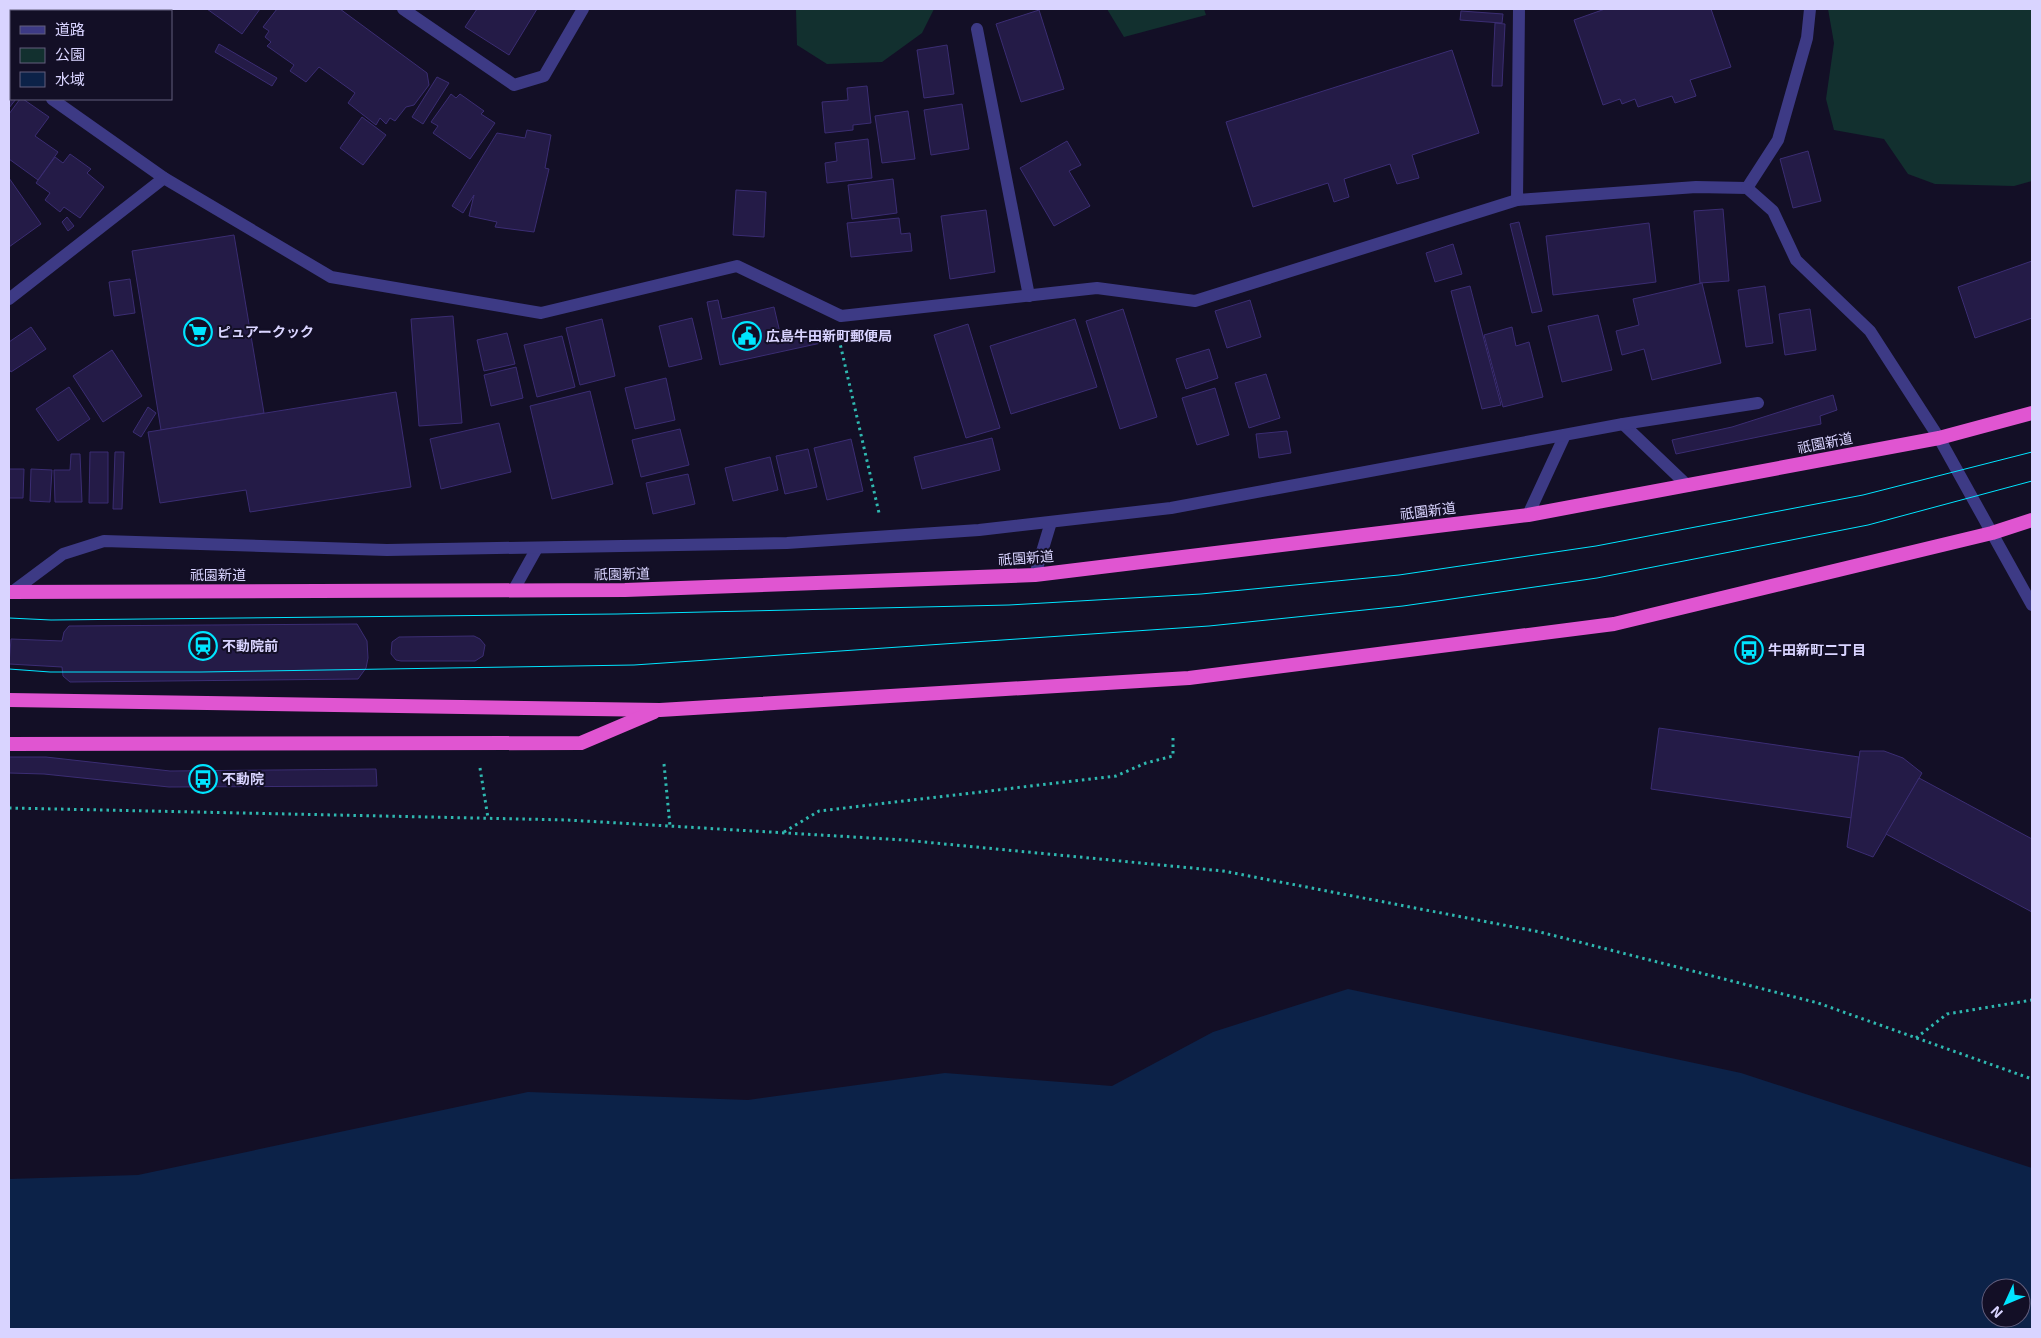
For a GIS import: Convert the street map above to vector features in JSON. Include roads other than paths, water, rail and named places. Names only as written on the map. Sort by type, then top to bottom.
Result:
[{"type":"highway","name":"祇園新道","points":[[10,592],[625,590],[1035,575],[1528,515],[1939,438],[2032,413]]},
{"type":"highway","points":[[9,700],[660,710],[1189,678],[1614,624],[1992,533],[2032,520]]},
{"type":"highway","points":[[9,744],[581,743],[660,710]]},
{"type":"street","points":[[403,9],[514,85],[544,76],[584,9]]},
{"type":"street","points":[[1517,200],[1519,9]]},
{"type":"street","points":[[1747,188],[1778,140],[1808,38],[1810,9]]},
{"type":"street","points":[[977,29],[1029,296]]},
{"type":"street","points":[[53,100],[164,178],[331,277],[541,313],[737,266],[841,316],[1097,288],[1195,301],[1517,200],[1696,187],[1747,188],[1773,211],[1796,260],[1870,331],[1939,438],[2032,605]]},
{"type":"street","points":[[9,299],[164,178]]},
{"type":"street","points":[[10,592],[64,554],[104,541],[387,550],[787,543],[979,530],[1171,508],[1623,424],[1758,403]]},
{"type":"street","points":[[1623,424],[1688,486]]},
{"type":"street","points":[[1528,515],[1565,435]]},
{"type":"street","points":[[1035,575],[1051,522]]},
{"type":"street","points":[[513,590],[537,548]]},
{"type":"water","points":[[1348,989],[1741,1073],[2032,1168],[2032,1329],[9,1329],[9,1179],[138,1175],[528,1092],[748,1100],[945,1073],[1112,1086],[1213,1032]]},
{"type":"tram line","points":[[9,618],[51,620],[617,614],[1009,605],[1201,594],[1399,575],[1596,546],[1863,495],[2032,452]]},
{"type":"tram line","points":[[9,669],[50,672],[201,672],[634,665],[1209,626],[1403,606],[1597,578],[1868,525],[2032,481]]},
{"type":"place","name":"ピュアークック","points":[[198,332]]},
{"type":"place","name":"広島牛田新町郵便局","points":[[747,336]]},
{"type":"place","name":"不動院前","points":[[203,646]]},
{"type":"place","name":"牛田新町二丁目","points":[[1749,650]]},
{"type":"place","name":"不動院","points":[[203,779]]}]
